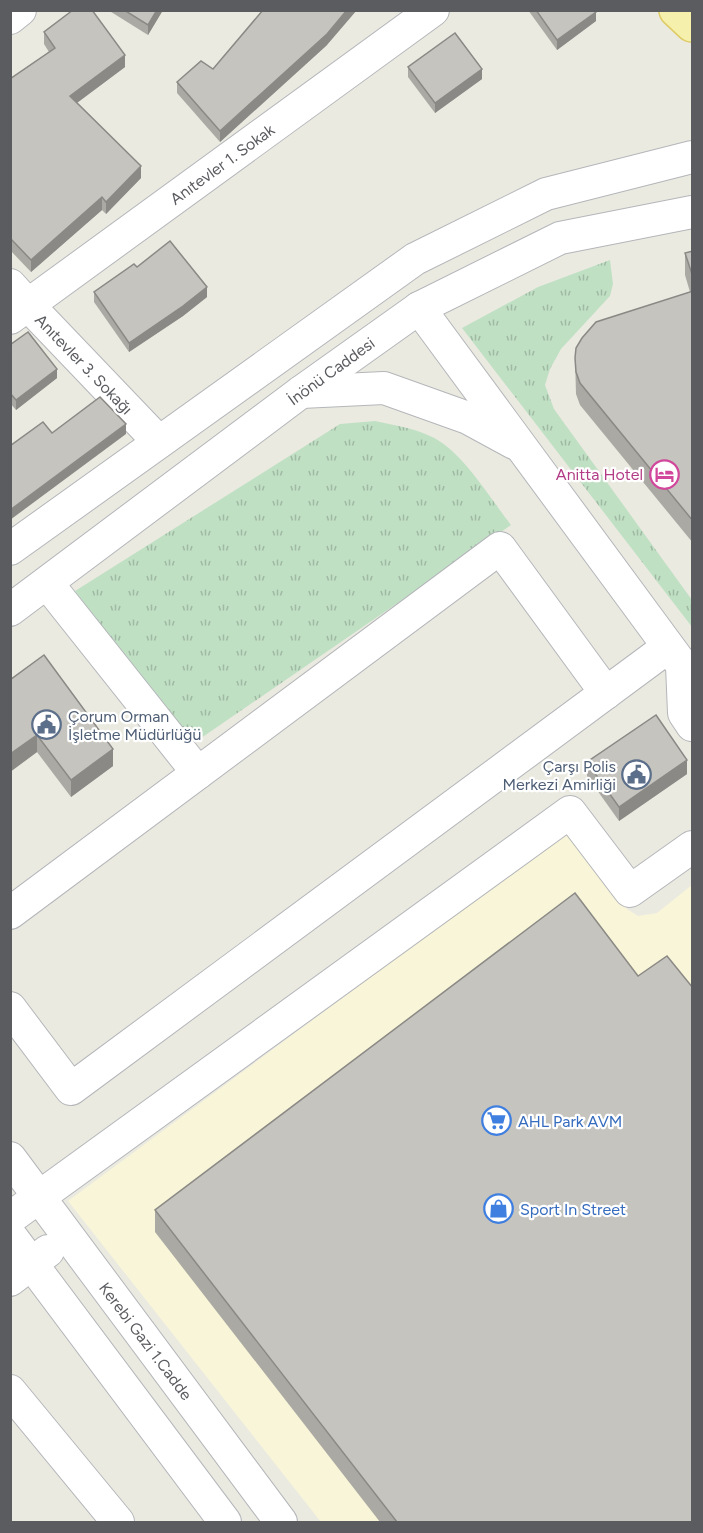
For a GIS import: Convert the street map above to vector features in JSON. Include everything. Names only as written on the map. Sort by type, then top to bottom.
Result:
[{"type":"main road","points":[[676,10],[693,25]]},
{"type":"street","points":[[10,18],[20,10]]},
{"type":"street","name":"Anıtevler 1. Sokak","points":[[16,303],[434,10]]},
{"type":"street","points":[[10,549],[415,259],[546,194],[693,157]]},
{"type":"street","name":"İnönü Caddesi","points":[[10,610],[302,392],[419,308],[560,238],[693,212]]},
{"type":"street","name":"Anıtevler 3. Sokağı","points":[[16,303],[159,442]]},
{"type":"street","points":[[419,308],[681,662],[684,713],[693,725]]},
{"type":"street","points":[[302,392],[384,388],[468,418],[523,447]]},
{"type":"street","points":[[10,913],[500,548],[606,693]]},
{"type":"street","points":[[47,583],[198,773]]},
{"type":"street","points":[[10,1008],[71,1089],[606,693],[681,662]]},
{"type":"street","points":[[10,1218],[570,812],[630,891],[693,847]]},
{"type":"street","name":"Kerebi Gazi 1.Cadde","points":[[10,1158],[281,1522]]},
{"type":"street","points":[[10,1235],[21,1272],[225,1522]]},
{"type":"street","points":[[21,1272],[68,1236]]},
{"type":"street","points":[[10,1390],[118,1522]]},
{"type":"shaded area","name":"AHL Park AVM","points":[[568,831],[627,909],[638,916],[657,913],[692,885],[692,1522],[321,1522],[68,1201]]},
{"type":"green space","points":[[610,260],[613,284],[610,296],[561,349],[550,369],[545,385],[554,409],[692,600],[692,627],[462,328],[538,287]]},
{"type":"green space","points":[[375,421],[417,431],[442,442],[474,475],[511,525],[191,745],[75,591],[340,424]]},
{"type":"building","points":[[73,10],[92,10],[125,55],[70,96],[141,166],[106,202],[102,197],[31,260],[10,238],[10,79],[55,48],[44,32]]},
{"type":"building","points":[[124,10],[157,10],[148,25]]},
{"type":"building","points":[[263,10],[347,10],[327,34],[220,131],[177,82],[201,61],[213,69]]},
{"type":"building","points":[[536,10],[595,10],[596,12],[557,40]]},
{"type":"building","points":[[455,33],[482,69],[435,103],[408,67]]},
{"type":"building","points":[[170,241],[207,287],[129,343],[94,292],[134,264],[137,267]]},
{"type":"building","points":[[693,251],[693,277],[685,253]]},
{"type":"building","name":"Anitta Hotel","points":[[693,291],[693,521],[580,383],[575,358],[576,348],[596,322]]},
{"type":"building","points":[[28,332],[57,369],[16,400],[10,393],[10,345]]},
{"type":"building","points":[[100,397],[126,424],[10,510],[10,446],[43,422],[52,433]]},
{"type":"building","name":"Çorum Orman İşletme Müdürlüğü","points":[[44,655],[113,749],[71,780],[37,735],[10,754],[10,680]]},
{"type":"building","name":"Çarşı Polis Merkezi Amirliği","points":[[656,715],[687,760],[619,807],[587,762]]},
{"type":"building","name":"AHL Park AVM","points":[[575,893],[638,976],[667,956],[693,988],[693,1522],[397,1522],[155,1210]]},
{"type":"place","name":"Anitta Hotel","points":[[664,474]]},
{"type":"place","name":"Çorum Orman İşletme Müdürlüğü","points":[[47,725]]},
{"type":"place","name":"Çarşı Polis Merkezi Amirliği","points":[[637,775]]},
{"type":"place","name":"AHL Park AVM","points":[[497,1121]]},
{"type":"place","name":"Sport In Street","points":[[499,1209]]}]
